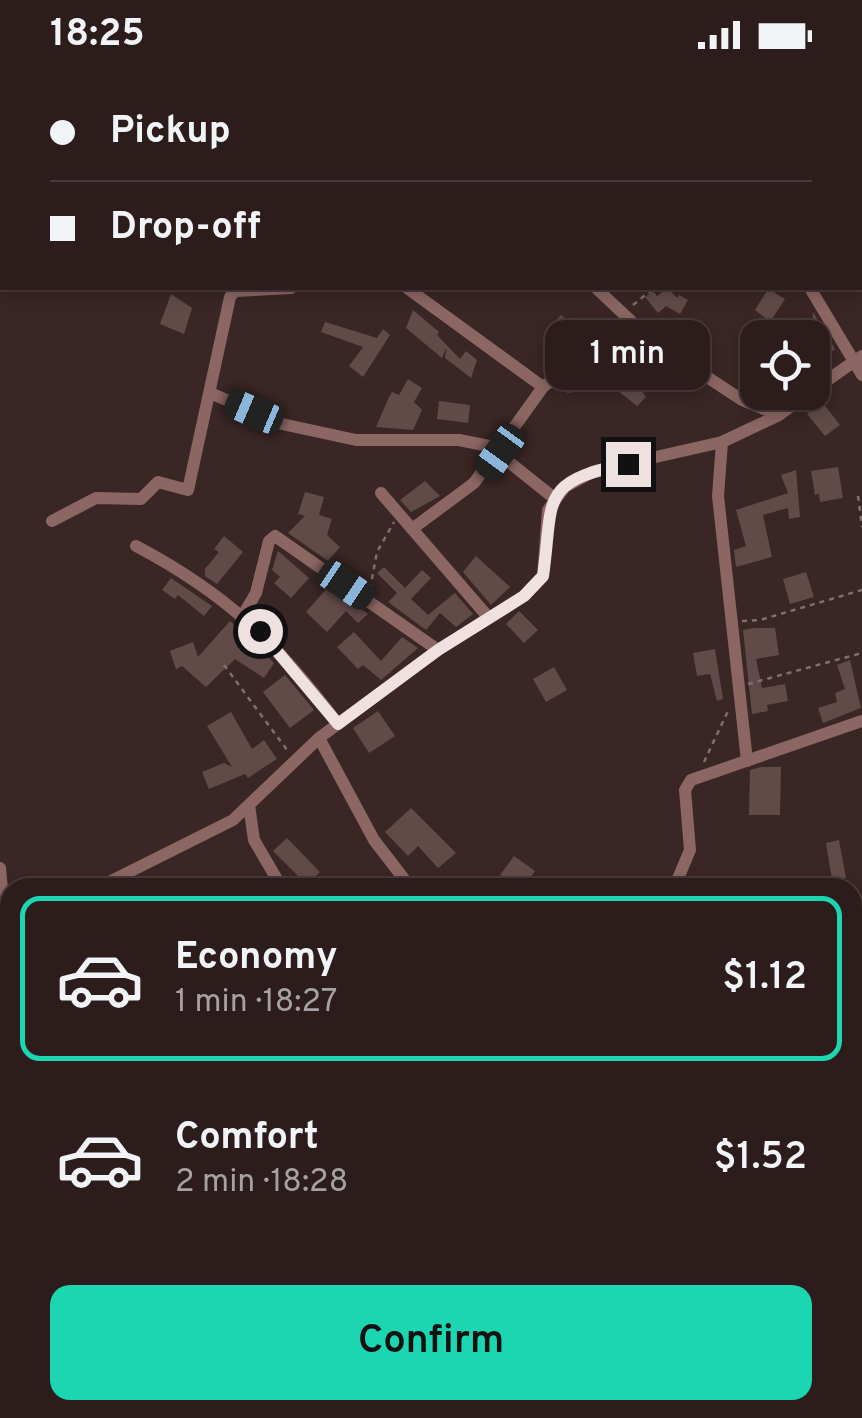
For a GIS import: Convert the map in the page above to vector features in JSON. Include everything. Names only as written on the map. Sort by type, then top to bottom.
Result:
[{"type":"street","points":[[52,521],[96,498],[141,499],[158,482],[188,490],[197,434],[232,293],[267,290]]},
{"type":"street","points":[[410,290],[542,387]]},
{"type":"street","points":[[598,290],[682,370]]},
{"type":"street","points":[[811,290],[858,359],[862,375]]},
{"type":"street","points":[[412,530],[464,492],[500,452],[542,387],[575,359],[612,351],[645,331]]},
{"type":"street","points":[[612,351],[702,373],[742,400],[779,415]]},
{"type":"street","points":[[830,379],[858,359]]},
{"type":"street","points":[[210,393],[282,424],[329,435],[377,443],[460,440],[500,452],[554,498]]},
{"type":"street","points":[[119,878],[211,834],[250,805],[319,738],[438,650],[524,596],[543,576],[546,523],[554,498],[594,471],[722,442],[786,410]]},
{"type":"street","points":[[722,442],[718,496],[747,761]]},
{"type":"street","points":[[381,493],[489,618]]},
{"type":"street","points":[[243,616],[256,593],[272,537],[438,650]]},
{"type":"street","points":[[136,546],[216,592],[306,682],[338,724]]},
{"type":"street","points":[[678,878],[690,850],[685,790],[696,777],[862,722]]},
{"type":"street","points":[[319,738],[398,878]]},
{"type":"street","points":[[250,805],[254,840],[276,878]]},
{"type":"path","points":[[624,312],[652,290]]},
{"type":"path","points":[[858,496],[862,527]]},
{"type":"path","points":[[368,600],[377,552],[400,515]]},
{"type":"path","points":[[730,622],[760,620],[862,590]]},
{"type":"path","points":[[696,777],[737,691],[862,653]]},
{"type":"path","points":[[224,666],[294,759]]},
{"type":"building","points":[[670,290],[677,298],[679,295],[688,300],[680,314],[666,306],[658,313],[645,297],[653,291],[657,296]]},
{"type":"building","points":[[770,290],[785,299],[768,320],[755,310]]},
{"type":"building","points":[[171,294],[192,308],[184,334],[160,324]]},
{"type":"building","points":[[413,310],[439,332],[437,335],[460,359],[466,351],[477,360],[471,378],[445,358],[446,348],[442,358],[406,328]]},
{"type":"building","points":[[561,315],[579,331],[565,347],[547,331]]},
{"type":"building","points":[[325,322],[377,338],[383,329],[390,335],[363,377],[349,366],[363,347],[321,332]]},
{"type":"building","points":[[607,361],[646,397],[637,406],[602,378],[601,385],[592,383],[593,389],[567,393],[565,383],[599,375],[599,362]]},
{"type":"building","points":[[408,379],[422,388],[414,402],[422,410],[413,430],[376,427],[392,392],[399,395]]},
{"type":"building","points":[[439,401],[470,405],[468,423],[437,419]]},
{"type":"building","points":[[812,410],[828,410],[840,425],[825,436],[807,414]]},
{"type":"building","points":[[838,467],[843,498],[820,502],[811,471]]},
{"type":"building","points":[[796,470],[800,517],[789,519],[788,508],[763,515],[772,557],[736,567],[734,550],[746,546],[736,510],[788,493],[781,475]]},
{"type":"building","points":[[425,481],[440,496],[411,512],[400,500]]},
{"type":"building","points":[[305,492],[324,497],[319,515],[332,519],[327,535],[340,547],[328,561],[288,533],[305,516],[298,514]]},
{"type":"building","points":[[224,536],[243,552],[217,584],[205,576],[205,569],[219,552],[214,549]]},
{"type":"building","points":[[278,551],[309,578],[291,598],[274,583],[280,577],[272,570]]},
{"type":"building","points":[[476,556],[510,587],[491,605],[463,572]]},
{"type":"building","points":[[384,567],[405,588],[422,570],[431,578],[411,599],[428,615],[455,593],[473,614],[456,627],[440,613],[426,630],[388,602],[397,593],[377,573]]},
{"type":"building","points":[[806,572],[814,597],[790,604],[783,579]]},
{"type":"building","points":[[171,578],[212,606],[204,616],[178,595],[175,599],[162,590]]},
{"type":"building","points":[[329,586],[368,614],[358,623],[346,611],[327,632],[306,612]]},
{"type":"building","points":[[519,611],[538,630],[524,643],[506,624]]},
{"type":"building","points":[[230,621],[274,663],[264,678],[235,659],[206,687],[182,666],[176,669],[170,651],[193,642],[198,657]]},
{"type":"building","points":[[775,628],[779,655],[756,659],[762,688],[785,684],[788,701],[767,705],[768,711],[752,714],[743,630]]},
{"type":"building","points":[[354,632],[381,661],[402,637],[418,648],[381,680],[363,665],[358,669],[337,647]]},
{"type":"building","points":[[715,649],[723,699],[717,701],[710,674],[697,676],[693,653]]},
{"type":"building","points":[[850,660],[861,708],[823,723],[818,708],[837,702],[835,693],[845,689],[837,665]]},
{"type":"building","points":[[554,667],[567,690],[546,702],[533,679]]},
{"type":"building","points":[[285,675],[314,710],[290,728],[263,692]]},
{"type":"building","points":[[378,711],[395,736],[369,753],[353,728]]},
{"type":"building","points":[[231,712],[252,749],[264,740],[277,759],[248,778],[245,774],[209,789],[202,772],[224,763],[232,767],[207,726]]},
{"type":"building","points":[[781,767],[780,815],[749,815],[750,770]]},
{"type":"building","points":[[411,808],[456,853],[438,868],[418,846],[408,856],[385,832]]},
{"type":"building","points":[[287,838],[320,872],[314,878],[300,878],[273,851]]},
{"type":"building","points":[[839,840],[846,878],[832,878],[826,843]]},
{"type":"building","points":[[514,856],[535,871],[530,878],[500,875]]},
{"type":"route","points":[[260,631],[338,724],[438,650],[524,596],[543,576],[546,523],[554,498],[594,471],[628,464]]}]
